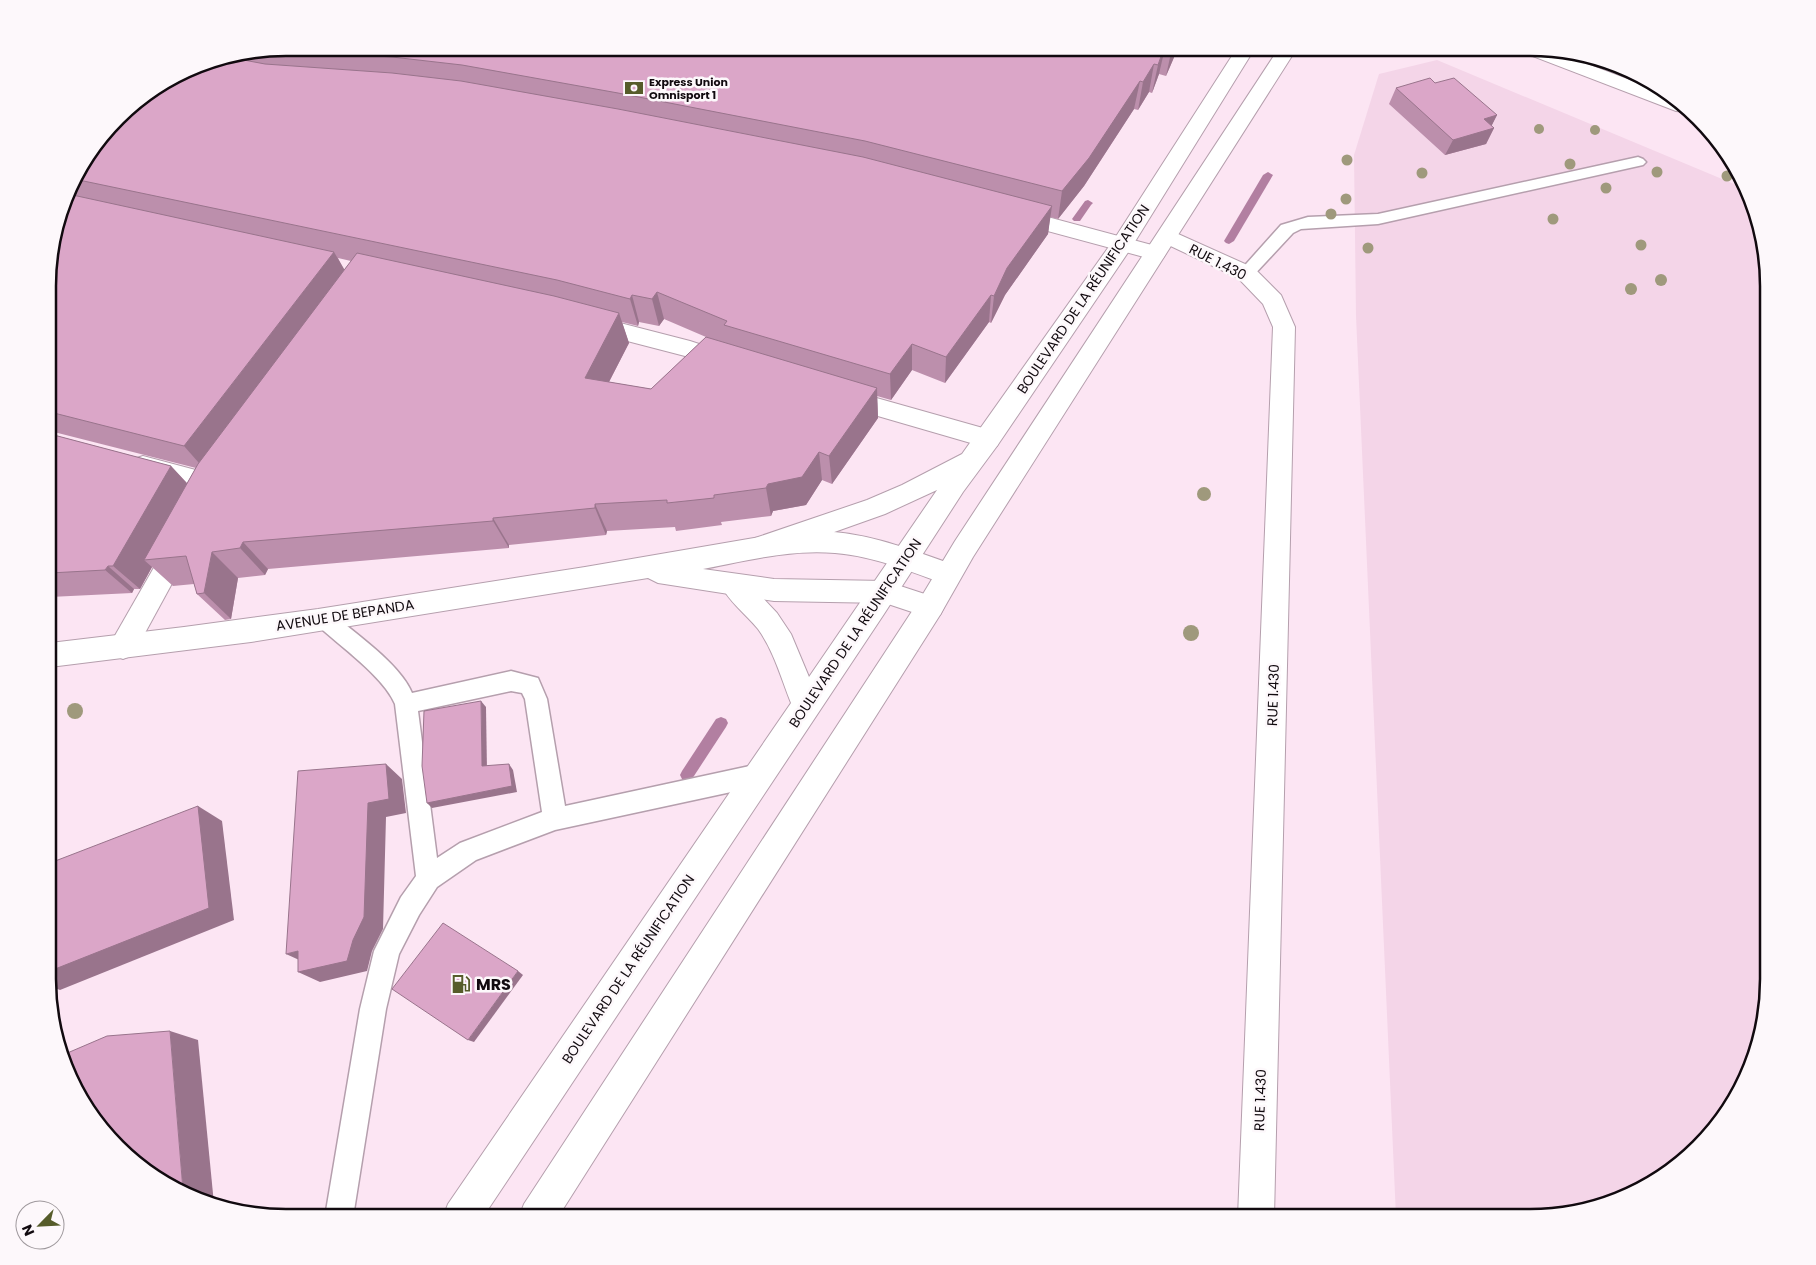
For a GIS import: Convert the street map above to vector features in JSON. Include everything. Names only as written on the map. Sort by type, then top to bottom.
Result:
[{"type":"main road","name":"BOULEVARD DE LA RÉUNIFICATION","points":[[466,1209],[806,705],[885,592],[972,460],[1122,243],[1241,56]]},
{"type":"main road","points":[[542,1209],[930,607],[948,574],[1283,56]]},
{"type":"main road","points":[[1553,58],[1664,100]]},
{"type":"main road","name":"RUE 1.430","points":[[999,211],[1122,243],[1161,245],[1246,273],[1273,300],[1284,327],[1256,1209]]},
{"type":"main road","points":[[566,317],[690,349],[752,369]]},
{"type":"main road","points":[[823,392],[988,439]]},
{"type":"main road","points":[[119,459],[214,485]]},
{"type":"main road","points":[[764,546],[876,507],[912,492],[972,460]]},
{"type":"main road","points":[[123,647],[190,527]]},
{"type":"main road","name":"AVENUE DE BEPANDA","points":[[56,654],[324,619],[640,569],[764,546],[803,542],[835,542],[866,548],[906,559],[948,574]]},
{"type":"main road","name":"AVENUE DE BEPANDA","points":[[640,569],[734,585],[814,592],[885,592],[930,607]]},
{"type":"main road","points":[[734,585],[767,621],[781,642],[806,705]]},
{"type":"lane","points":[[1246,273],[1287,229],[1296,225],[1308,222],[1378,219],[1638,162]]},
{"type":"lane","points":[[324,619],[386,673],[399,687],[406,704],[428,879]]},
{"type":"lane","points":[[406,704],[511,681],[530,685],[536,699],[555,819]]},
{"type":"lane","points":[[339,1209],[373,1009],[387,951],[410,906],[428,879],[468,851],[555,819],[759,775]]},
{"type":"shaded area","points":[[1437,60],[1736,185],[1748,213],[1758,257],[1760,287],[1760,978],[1758,1008],[1752,1038],[1748,1052],[1729,1094],[1703,1130],[1681,1152],[1657,1170],[1631,1185],[1603,1197],[1559,1207],[1529,1209],[1396,1209],[1356,316],[1354,155],[1379,74]]},
{"type":"building","points":[[378,56],[1161,56],[1158,65],[1154,64],[1143,82],[1140,81],[1089,158],[1062,191],[865,141],[462,65]]},
{"type":"building","points":[[245,60],[265,64],[392,73],[461,81],[618,109],[863,157],[1052,206],[1007,268],[994,296],[991,295],[946,357],[912,344],[890,374],[724,325],[727,321],[657,292],[652,299],[632,295],[630,299],[557,280],[82,181],[95,159],[113,135],[146,104],[185,80],[213,68]]},
{"type":"building","points":[[1430,78],[1435,83],[1454,78],[1497,115],[1484,119],[1494,128],[1453,140],[1396,88]]},
{"type":"building","points":[[75,196],[334,252],[184,446],[56,414],[56,287],[58,257],[64,227]]},
{"type":"building","points":[[357,253],[554,296],[619,313],[585,378],[651,389],[706,337],[877,388],[829,456],[819,452],[802,477],[768,484],[766,488],[714,495],[714,498],[667,503],[667,500],[595,504],[595,508],[493,518],[493,521],[243,542],[240,548],[212,552],[204,593],[197,594],[186,556],[144,560],[198,464]]},
{"type":"building","points":[[56,436],[171,466],[113,566],[108,566],[105,570],[56,573]]},
{"type":"building","points":[[481,701],[482,766],[509,764],[512,786],[427,803],[422,766],[424,711]]},
{"type":"building","points":[[386,764],[389,799],[368,803],[364,917],[353,940],[347,961],[298,972],[298,951],[286,954],[298,771]]},
{"type":"building","points":[[198,806],[209,908],[56,969],[56,861]]},
{"type":"building","name":"MRS","points":[[443,923],[518,971],[468,1040],[392,989]]},
{"type":"building","points":[[170,1031],[182,1184],[159,1170],[135,1152],[113,1130],[87,1094],[68,1053],[107,1036]]},
{"type":"waterway","points":[[1229,241],[1268,175]]},
{"type":"waterway","points":[[1077,219],[1088,203]]},
{"type":"waterway","points":[[687,775],[721,723]]},
{"type":"place","name":"Express Union Omnisport 1","points":[[634,88]]},
{"type":"place","name":"MRS","points":[[461,984]]}]
